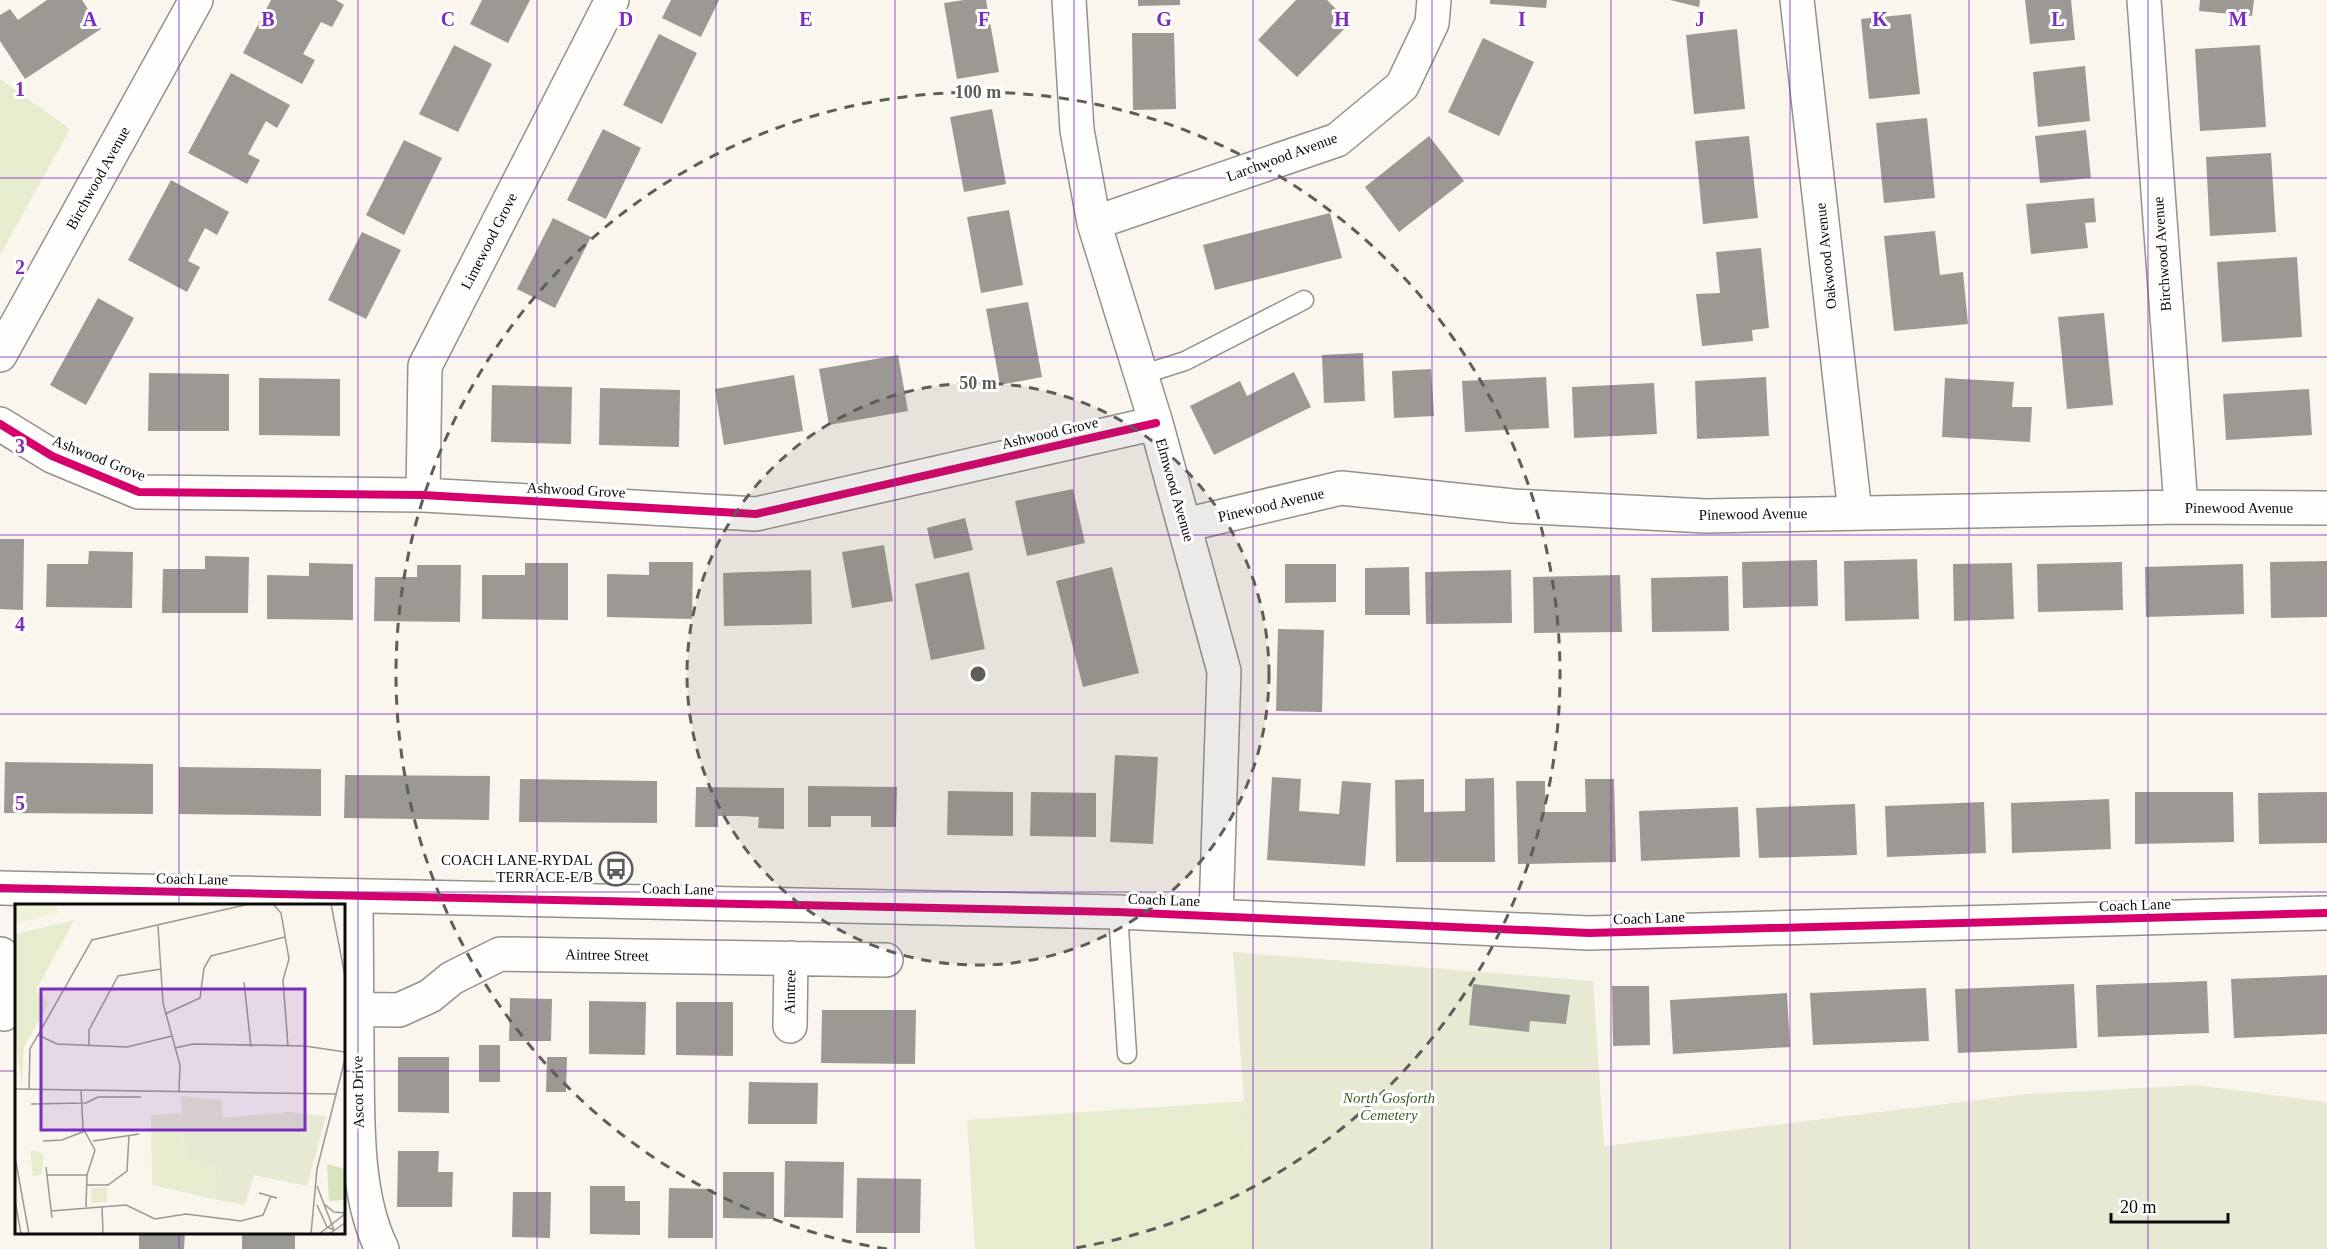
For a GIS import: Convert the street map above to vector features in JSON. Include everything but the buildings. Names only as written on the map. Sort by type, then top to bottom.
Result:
[{"type":"street","name":"Birchwood Avenue","points":[[0,356],[196,0]]},
{"type":"street","name":"Limewood Grove","points":[[423,495],[425,366],[612,0]]},
{"type":"street","name":"Elmwood Avenue","points":[[1069,0],[1077,130],[1094,223],[1156,423],[1224,671],[1216,915]]},
{"type":"street","name":"Larchwood Avenue","points":[[1094,223],[1337,140],[1402,86],[1432,23],[1434,0]]},
{"type":"street","name":"Oakwood Avenue","points":[[1797,0],[1855,513]]},
{"type":"street","name":"Birchwood Avenue","points":[[2144,0],[2181,507]]},
{"type":"street","name":"Ashwood Grove","points":[[0,424],[52,456],[139,492],[423,495],[756,514],[1156,423]]},
{"type":"street","name":"Pinewood Avenue","points":[[1185,525],[1341,488],[1513,506],[1706,516],[2181,507],[2327,508]]},
{"type":"street","name":"Coach Lane","points":[[0,888],[1118,912],[1589,933],[2327,913]]},
{"type":"street","name":"Ascot Drive","points":[[356,896],[350,1010],[366,1198],[373,1230],[382,1249]]},
{"type":"street","points":[[2,954],[7,1014]]},
{"type":"street","name":"Aintree Street","points":[[350,1010],[399,1010],[430,996],[452,978],[500,954],[886,960]]},
{"type":"street","name":"Aintree","points":[[790,1026],[791,958]]},
{"type":"lane","points":[[1141,375],[1185,361],[1304,300]]},
{"type":"lane","points":[[1118,912],[1127,1054]]},
{"type":"green space","points":[[0,79],[70,129],[0,255]]},
{"type":"green space","name":"North Gosforth Cemetery","points":[[1233,952],[1593,981],[1604,1146],[2026,1094],[2196,1085],[2327,1102],[2327,1249],[1255,1249]]},
{"type":"green space","points":[[1244,1101],[1255,1249],[975,1249],[967,1120]]},
{"type":"cycle path","points":[[0,424],[52,456],[139,492],[423,495],[756,514],[1156,423]]},
{"type":"cycle path","points":[[0,888],[1118,912],[1589,933],[2327,913]]},
{"type":"place","name":"COACH LANE-RYDAL TERRACE-E/B","points":[[616,869]]}]
